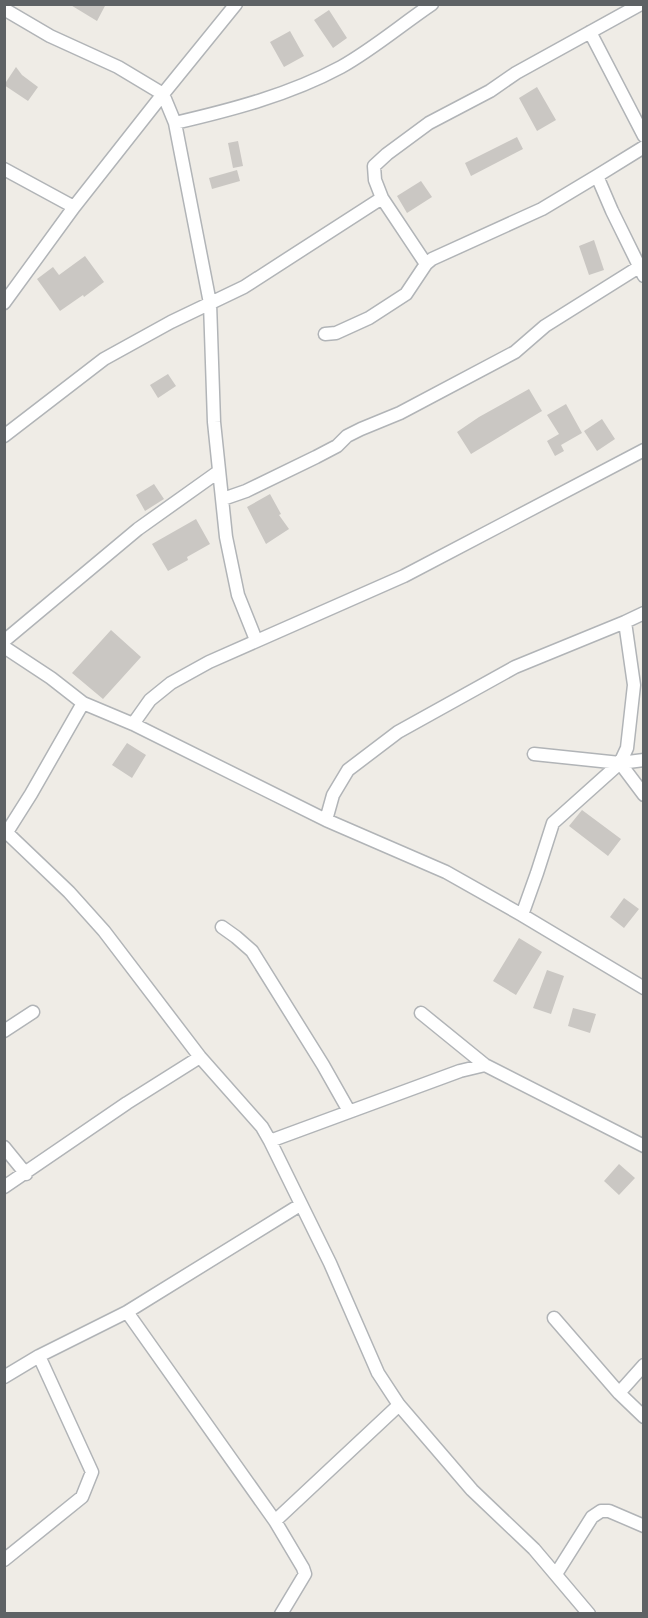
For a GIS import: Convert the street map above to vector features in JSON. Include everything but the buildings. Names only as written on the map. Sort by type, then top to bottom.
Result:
[{"type":"street","points":[[4,303],[74,207],[236,4]]},
{"type":"street","points":[[175,123],[226,111],[304,84],[341,67],[432,4]]},
{"type":"street","points":[[426,264],[382,198],[375,180],[374,166],[429,123],[490,92],[516,73],[641,4]]},
{"type":"street","points":[[4,9],[51,36],[118,67],[163,94],[175,123],[210,303],[214,422],[226,537],[238,595],[256,640]]},
{"type":"street","points":[[590,32],[644,136]]},
{"type":"street","points":[[325,334],[336,333],[369,318],[406,294],[426,264],[467,242],[542,209],[644,147]]},
{"type":"street","points":[[4,169],[74,207]]},
{"type":"street","points":[[223,499],[246,491],[316,457],[337,446],[347,436],[400,413],[515,352],[545,326],[641,272],[597,176]]},
{"type":"street","points":[[4,436],[104,359],[171,322],[244,287],[382,198]]},
{"type":"street","points":[[133,724],[150,700],[171,683],[209,662],[404,576],[644,450]]},
{"type":"street","points":[[4,641],[138,529],[218,472]]},
{"type":"street","points":[[326,820],[333,795],[348,770],[398,732],[515,667],[644,613]]},
{"type":"street","points":[[522,915],[553,823],[620,763],[627,748],[634,686],[625,622]]},
{"type":"street","points":[[4,647],[51,678],[83,703],[133,724],[326,820],[446,872],[644,988]]},
{"type":"street","points":[[83,703],[31,794],[6,831],[69,892],[104,931],[200,1057],[262,1127],[330,1263],[378,1373],[399,1406],[418,1425],[472,1490],[534,1549],[589,1614]]},
{"type":"street","points":[[534,754],[620,763],[644,760]]},
{"type":"street","points":[[620,763],[644,795]]},
{"type":"street","points":[[222,927],[252,951],[349,1111]]},
{"type":"street","points":[[4,1031],[33,1012]]},
{"type":"street","points":[[422,1013],[485,1065],[644,1146]]},
{"type":"street","points":[[4,1187],[127,1103],[200,1057]]},
{"type":"street","points":[[270,1141],[460,1071],[485,1065]]},
{"type":"street","points":[[4,1147],[26,1174]]},
{"type":"street","points":[[4,1377],[39,1356],[127,1312],[300,1205]]},
{"type":"street","points":[[127,1312],[275,1521],[303,1568],[305,1574],[281,1614]]},
{"type":"street","points":[[554,1318],[619,1393],[644,1418]]},
{"type":"street","points":[[4,1560],[82,1497],[92,1472],[39,1356]]},
{"type":"street","points":[[619,1393],[644,1365]]},
{"type":"street","points":[[275,1521],[399,1406]]},
{"type":"street","points":[[556,1574],[592,1517],[601,1512],[609,1511],[644,1526]]}]
